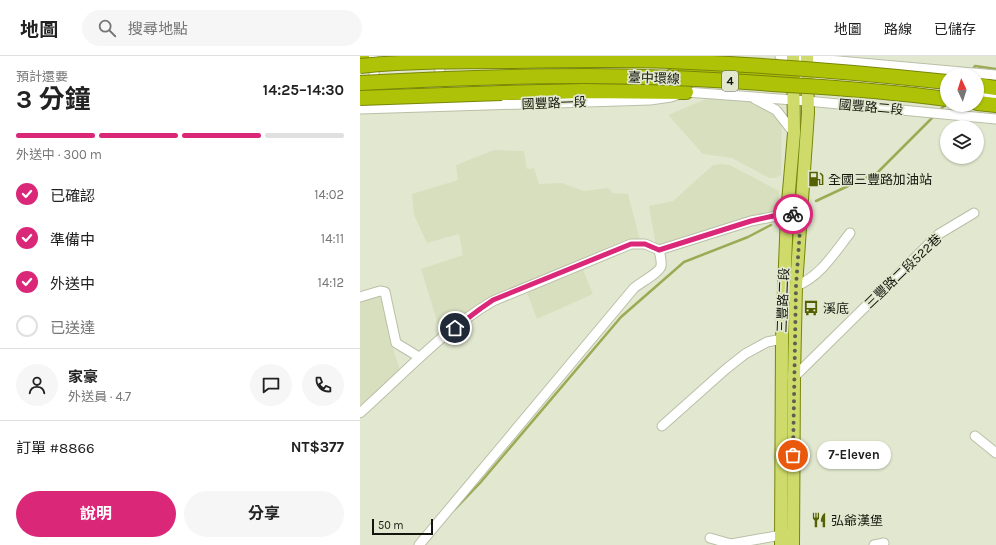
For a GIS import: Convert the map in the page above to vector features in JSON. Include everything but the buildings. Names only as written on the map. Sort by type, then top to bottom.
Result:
[{"type":"highway","name":"臺中環線","points":[[360,66],[442,62],[556,60],[669,61],[856,72],[940,81]]},
{"type":"highway","points":[[641,91],[678,74],[686,72],[697,71],[792,76]]},
{"type":"highway","name":"臺中環線","points":[[360,83],[440,78],[585,76],[628,77],[728,81],[849,89],[940,98]]},
{"type":"highway","points":[[984,86],[996,88]]},
{"type":"highway","points":[[360,98],[502,93],[641,91],[686,92]]},
{"type":"highway","points":[[984,107],[996,114]]},
{"type":"main road","name":"三豐路二段","points":[[787,540],[781,379],[787,214],[794,132],[792,76],[793,56]]},
{"type":"main road","name":"三豐路二段","points":[[787,540],[794,377],[796,286],[808,113],[807,57]]},
{"type":"street","points":[[372,56],[376,108]]},
{"type":"street","points":[[439,56],[442,106]]},
{"type":"street","points":[[780,56],[807,57],[996,75]]},
{"type":"street","points":[[792,76],[858,81],[940,90]]},
{"type":"street","name":"國豐路一段","points":[[360,109],[650,100],[671,97],[686,92],[746,96]]},
{"type":"street","points":[[984,95],[996,97]]},
{"type":"street","points":[[746,96],[757,99],[776,110],[794,132]]},
{"type":"street","name":"國豐路二段","points":[[746,96],[996,114]]},
{"type":"street","name":"三豐路二段522巷","points":[[794,377],[939,234],[974,213]]},
{"type":"street","points":[[360,413],[419,357],[493,300],[631,244],[645,244],[659,250],[751,221],[787,214],[801,215]]},
{"type":"street","points":[[796,286],[806,282],[820,270],[850,233]]},
{"type":"street","points":[[419,545],[634,288],[642,281],[660,270],[662,264],[659,250]]},
{"type":"street","points":[[360,297],[380,291],[385,292],[396,343],[419,357]]},
{"type":"street","points":[[662,426],[726,369],[746,354],[767,342],[782,339]]},
{"type":"street","points":[[781,379],[794,377]]},
{"type":"street","points":[[974,436],[996,453]]},
{"type":"street","points":[[710,538],[731,544],[787,540]]},
{"type":"street","points":[[874,545],[884,543]]},
{"type":"shaded area","points":[[726,94],[756,96],[775,104],[780,108],[782,114],[781,175],[776,178],[769,178],[732,158],[703,154],[668,115],[706,99]]},
{"type":"shaded area","points":[[494,150],[524,151],[527,169],[534,168],[539,184],[562,183],[584,191],[608,188],[613,193],[628,194],[640,240],[580,262],[593,294],[537,319],[524,285],[490,297],[441,334],[421,269],[463,255],[459,234],[427,243],[414,215],[412,194],[458,180],[456,165]]},
{"type":"shaded area","points":[[713,165],[730,165],[779,191],[778,209],[775,212],[661,247],[656,246],[649,206],[673,201]]},
{"type":"shaded area","points":[[380,294],[384,295],[391,327],[387,329],[400,371],[360,408],[360,300]]},
{"type":"waterway","points":[[974,68],[975,66],[996,69]]},
{"type":"waterway","points":[[816,201],[878,172],[934,116]]},
{"type":"waterway","points":[[454,510],[480,483],[621,317],[684,262],[748,237],[771,225]]},
{"type":"way so far","points":[[793,214],[801,215],[796,286],[793,455]]},
{"type":"place","name":"全國三豐路加油站","points":[[816,179]]},
{"type":"place","name":"溪底","points":[[811,308]]},
{"type":"place","name":"7-Eleven","points":[[793,455]]},
{"type":"place","name":"弘爺漢堡","points":[[819,520]]},
{"type":"route","points":[[455,328],[493,300],[534,285],[631,244],[650,245],[659,250],[751,221],[773,216],[793,214]]}]
